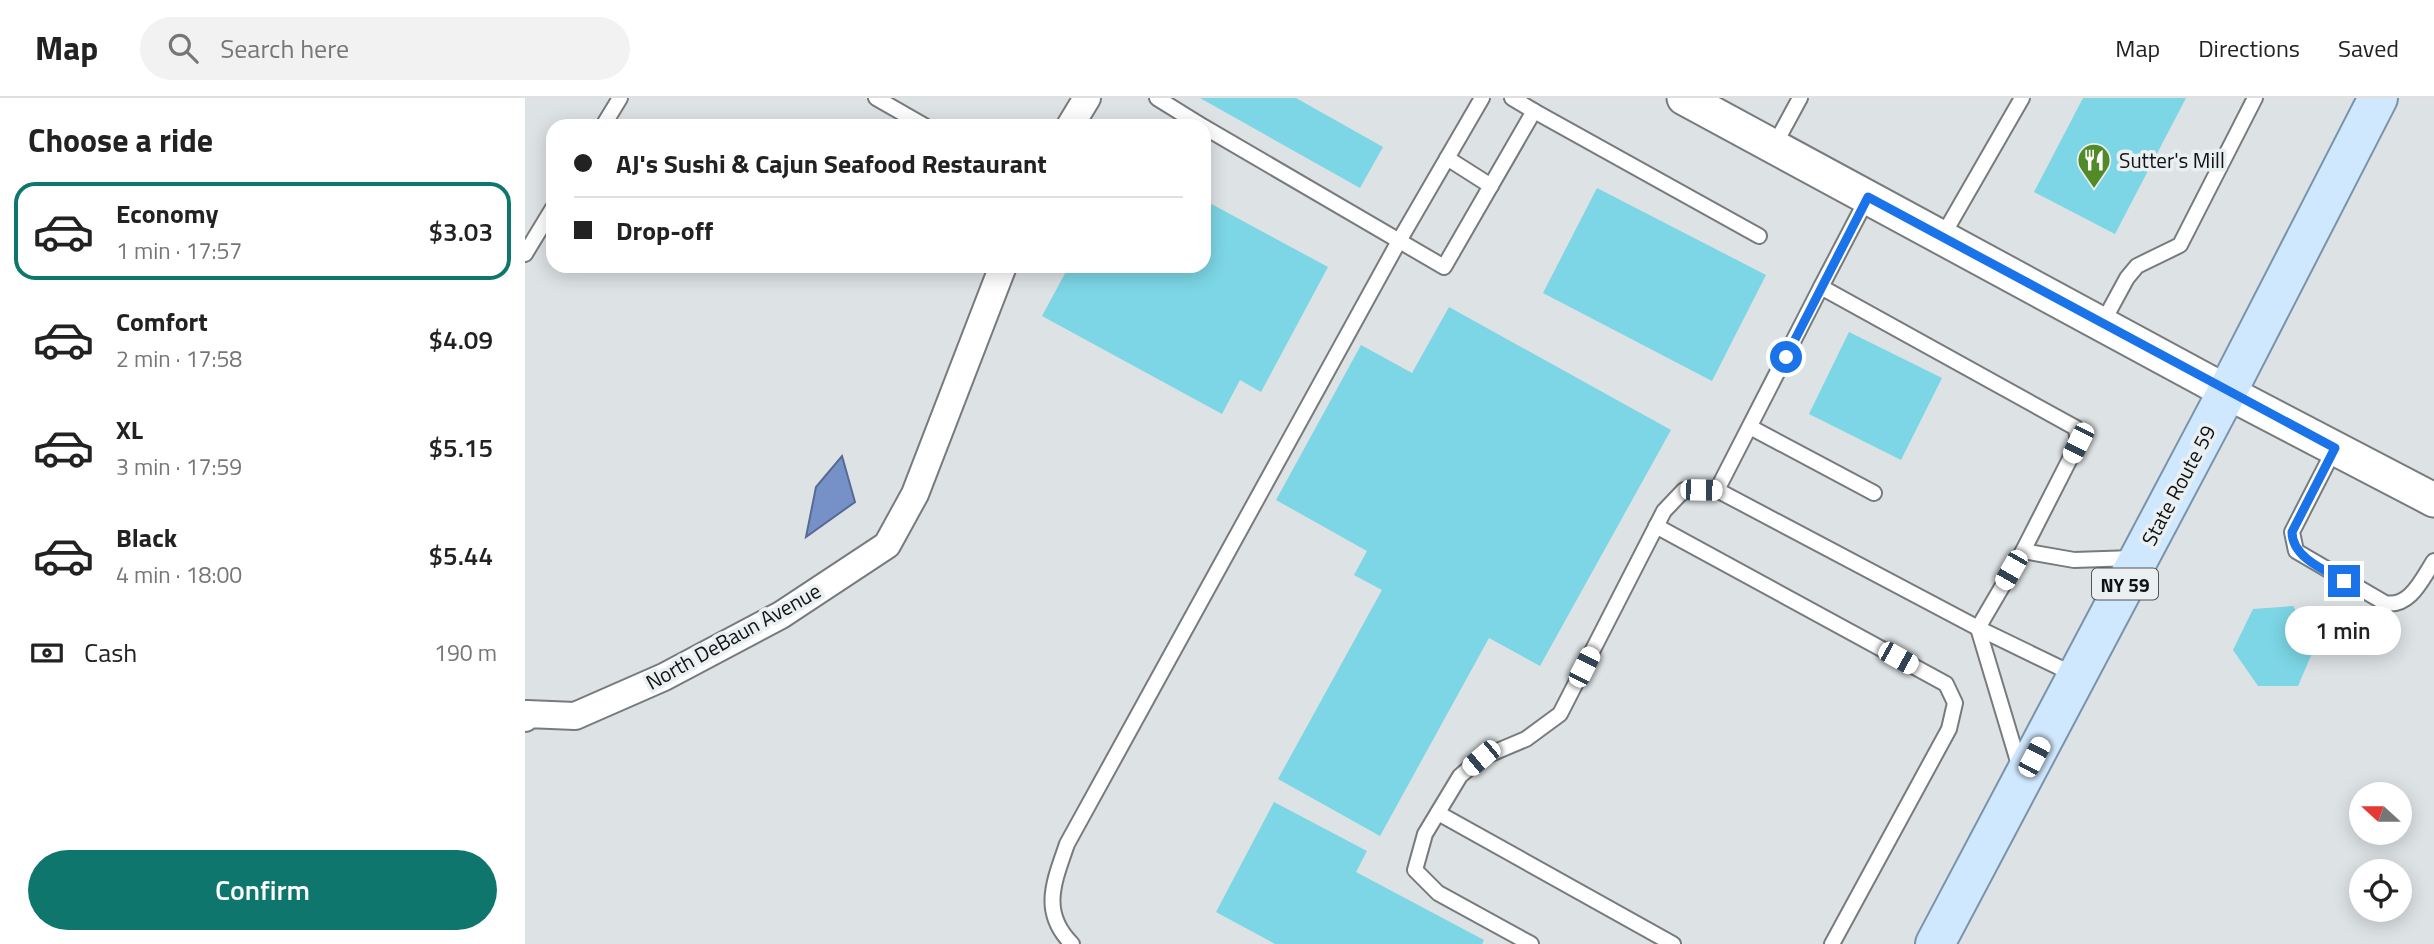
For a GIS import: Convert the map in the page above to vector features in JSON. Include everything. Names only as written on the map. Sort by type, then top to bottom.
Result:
[{"type":"main road","name":"State Route 59","points":[[1935,944],[2227,392],[2378,98]]},
{"type":"street","points":[[1074,119],[1087,98]]},
{"type":"street","points":[[1684,98],[2227,392],[2434,500]]},
{"type":"street","name":"North DeBaun Avenue","points":[[525,718],[527,714],[575,716],[664,677],[781,615],[887,545],[915,494],[1000,273]]},
{"type":"lane","points":[[607,119],[620,98]]},
{"type":"lane","points":[[876,98],[913,119]]},
{"type":"lane","points":[[1157,98],[1190,119]]},
{"type":"lane","points":[[1072,944],[1053,916],[1052,885],[1067,844],[1399,241],[1482,98]]},
{"type":"lane","points":[[1512,98],[1759,236]]},
{"type":"lane","points":[[1774,146],[1800,98]]},
{"type":"lane","points":[[1942,237],[2022,98]]},
{"type":"lane","points":[[2102,324],[2127,278],[2137,267],[2180,245],[2255,98]]},
{"type":"lane","points":[[1211,132],[1444,267],[1534,111]]},
{"type":"lane","points":[[1447,158],[1491,186]]},
{"type":"lane","points":[[1717,490],[1868,197]]},
{"type":"lane","points":[[525,254],[546,220]]},
{"type":"lane","points":[[1821,287],[2076,428],[2078,443],[2023,551],[1978,628],[2023,777]]},
{"type":"lane","points":[[1750,427],[1874,493]]},
{"type":"lane","points":[[2335,448],[2292,532],[2296,551],[2385,603],[2395,605],[2408,598],[2434,561]]},
{"type":"lane","points":[[1531,944],[1438,893],[1415,870],[1425,834],[1460,776],[1481,758],[1526,739],[1560,714],[1664,510],[1684,490],[1717,490],[1978,628],[2077,676]]},
{"type":"lane","points":[[1656,526],[1946,684],[1955,703],[1949,729],[1832,944]]},
{"type":"lane","points":[[2023,551],[2074,560],[2139,558]]},
{"type":"lane","points":[[1438,813],[1672,944]]},
{"type":"water","points":[[842,456],[855,502],[806,537],[816,487]]},
{"type":"building","points":[[1200,98],[1296,98],[1383,147],[1360,188]]},
{"type":"building","points":[[2083,98],[2186,98],[2115,234],[2034,192]]},
{"type":"building","points":[[1597,188],[1766,275],[1712,381],[1543,293]]},
{"type":"building","points":[[1211,204],[1328,267],[1261,392],[1240,380],[1222,414],[1042,316],[1065,273],[1211,273]]},
{"type":"building","points":[[1449,307],[1671,430],[1540,666],[1489,638],[1380,836],[1278,779],[1382,590],[1354,575],[1367,551],[1276,500],[1361,345],[1412,373]]},
{"type":"building","points":[[1849,332],[1942,378],[1901,460],[1809,414]]},
{"type":"building","points":[[2293,606],[2316,644],[2298,686],[2258,686],[2233,650],[2253,609]]},
{"type":"building","points":[[1274,802],[1367,851],[1356,872],[1484,940],[1482,944],[1275,944],[1216,912]]},
{"type":"place","name":"Sutter's Mill","points":[[2094,190]]},
{"type":"route","points":[[1786,357],[1868,197],[2335,448],[2292,532],[2292,540],[2296,551],[2344,581]]}]
